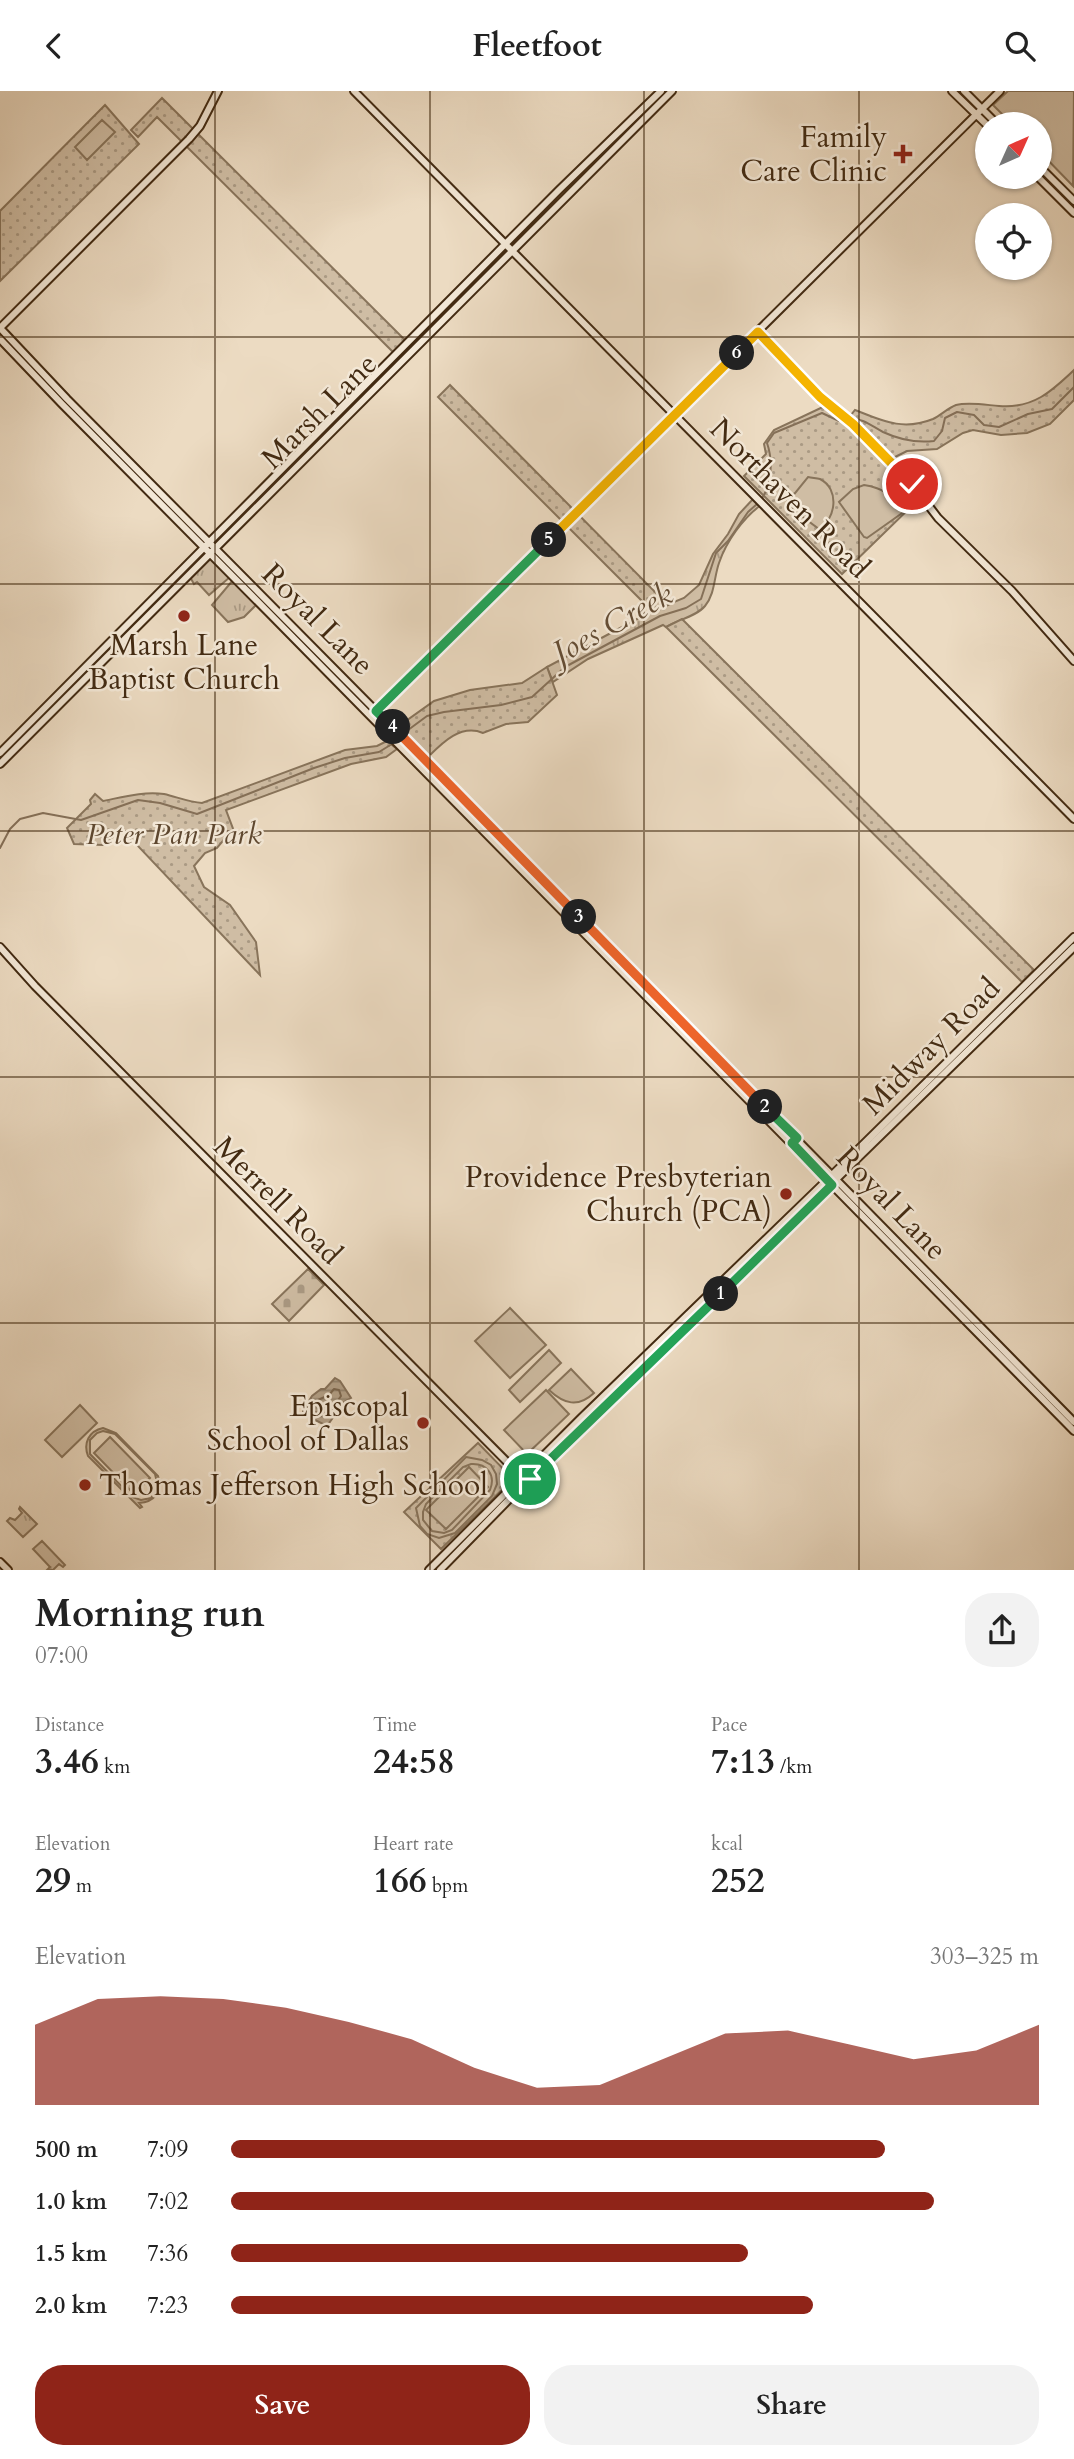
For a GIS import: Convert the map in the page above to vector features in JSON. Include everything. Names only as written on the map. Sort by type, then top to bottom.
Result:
[{"type":"main road","points":[[0,328],[189,139],[200,126],[218,91]]},
{"type":"main road","name":"Northaven Road","points":[[354,91],[1074,819]]},
{"type":"main road","name":"Marsh Lane","points":[[0,764],[213,551],[661,91]]},
{"type":"main road","name":"Marsh Lane","points":[[0,753],[509,246],[672,91]]},
{"type":"main road","points":[[952,91],[979,112]]},
{"type":"main road","points":[[964,91],[979,112]]},
{"type":"main road","points":[[979,112],[1000,91]]},
{"type":"main road","points":[[373,713],[975,116]]},
{"type":"main road","points":[[1052,178],[1074,201]]},
{"type":"main road","points":[[1050,189],[1074,213]]},
{"type":"main road","name":"Royal Lane","points":[[0,328],[64,402]]},
{"type":"main road","points":[[758,332],[820,397],[853,424],[912,484],[939,518],[1012,591],[1074,661]]},
{"type":"main road","name":"Royal Lane","points":[[0,339],[272,610],[1042,1394],[1074,1431]]},
{"type":"main road","points":[[153,599],[159,605]]},
{"type":"main road","name":"Midway Road","points":[[832,1180],[1074,937]]},
{"type":"main road","name":"Merrell Road","points":[[0,947],[110,1062],[525,1479]]},
{"type":"main road","name":"Midway Road","points":[[440,1570],[457,1548],[525,1479],[1074,947]]},
{"type":"main road","name":"Royal Lane","points":[[1042,1394],[1074,1422]]},
{"type":"main road","name":"Midway Road","points":[[429,1570],[457,1548]]},
{"type":"main road","points":[[0,1562],[8,1570]]},
{"type":"green space","points":[[1008,91],[1074,91],[1073,186],[1052,164],[1052,112],[1000,112],[993,105]]},
{"type":"green space","points":[[162,98],[406,341],[394,353],[157,117],[138,137],[131,130]]},
{"type":"green space","points":[[105,105],[139,144],[0,281],[0,211]]},
{"type":"green space","points":[[102,120],[115,132],[87,160],[75,147]]},
{"type":"green space","points":[[1074,370],[1074,400],[1050,424],[1027,433],[1001,435],[973,430],[937,449],[907,451],[893,458],[851,415],[855,410],[884,421],[912,424],[933,419],[956,405],[1022,405],[1050,391]]},
{"type":"green space","points":[[450,385],[668,605],[652,611],[438,397]]},
{"type":"green space","points":[[825,406],[888,462],[919,499],[842,574],[744,476],[766,454],[764,444],[774,430]]},
{"type":"green space","points":[[808,477],[820,479],[831,490],[833,497],[829,518],[819,529],[787,503]]},
{"type":"green space","points":[[864,485],[888,493],[905,511],[867,538],[839,502],[853,489]]},
{"type":"green space","points":[[754,498],[761,505],[736,531],[726,547],[711,596],[702,609],[588,659],[553,682],[547,667],[652,611],[684,598],[699,585],[713,554],[739,514]]},
{"type":"green space","points":[[209,558],[230,577],[209,595],[197,582],[194,584],[190,577]]},
{"type":"green space","points":[[233,580],[257,604],[244,617],[228,622],[212,605]]},
{"type":"green space","points":[[682,619],[1034,970],[1022,982],[666,627]]},
{"type":"green space","points":[[547,667],[557,695],[528,722],[506,724],[483,733],[460,733],[446,740],[429,756],[399,726],[434,701],[470,690],[522,683]]},
{"type":"green space","name":"Peter Pan Park","points":[[387,741],[397,749],[386,757],[351,764],[226,810],[235,834],[226,837],[217,848],[205,853],[194,866],[204,887],[230,905],[256,942],[260,975],[122,829],[103,845],[74,844],[67,828],[91,804],[90,800],[95,794],[103,801],[156,793],[202,803],[345,750],[377,746]]},
{"type":"green space","points":[[308,1269],[324,1285],[289,1321],[272,1304]]},
{"type":"green space","points":[[510,1308],[546,1345],[510,1378],[475,1341]]},
{"type":"green space","points":[[549,1350],[561,1363],[520,1402],[509,1390]]},
{"type":"green space","points":[[571,1369],[594,1393],[582,1401],[566,1401],[549,1390]]},
{"type":"green space","points":[[546,1390],[569,1414],[527,1454],[504,1430]]},
{"type":"green space","points":[[80,1405],[97,1423],[62,1457],[45,1440]]},
{"type":"green space","points":[[103,1428],[116,1433],[158,1476],[159,1487],[156,1495],[153,1498],[139,1503],[142,1507],[140,1508],[88,1456],[88,1438]],"holes":[[[103,1431],[115,1434],[155,1474],[158,1487],[151,1498],[141,1500],[132,1497],[90,1454],[90,1440],[97,1433]]]},
{"type":"green space","points":[[110,1437],[150,1478],[134,1494],[94,1453]]},
{"type":"green space","points":[[478,1443],[513,1479],[441,1549],[404,1512]]},
{"type":"green space","points":[[466,1457],[491,1465],[496,1474],[497,1484],[492,1496],[455,1533],[439,1538],[427,1534],[420,1526],[416,1508]],"holes":[[[477,1464],[489,1471],[492,1479],[490,1490],[452,1530],[444,1533],[432,1531],[423,1520],[426,1504],[463,1467]]]},
{"type":"green space","points":[[469,1467],[488,1487],[446,1529],[426,1510]]},
{"type":"green space","points":[[20,1507],[37,1524],[23,1537],[7,1521],[10,1518],[15,1520],[22,1513]]},
{"type":"green space","points":[[42,1541],[65,1565],[63,1567],[59,1564],[53,1570],[47,1570],[50,1567],[33,1549]]},
{"type":"water","points":[[335,1378],[351,1398],[344,1402],[327,1426],[305,1415],[303,1411],[312,1396],[325,1389]]},
{"type":"waterway","name":"Joes Creek","points":[[851,419],[864,421],[901,438],[934,441],[942,431],[945,418],[957,412],[974,415],[984,425],[999,427],[1028,414],[1052,409],[1074,387]]},
{"type":"waterway","name":"Joes Creek","points":[[761,500],[770,472],[767,443],[774,433],[822,413],[839,421],[846,420]]},
{"type":"waterway","name":"Joes Creek","points":[[404,733],[427,716],[501,705],[532,697],[565,667],[660,616],[686,608],[701,599],[716,553],[757,504]]},
{"type":"waterway","name":"Joes Creek","points":[[0,848],[10,829],[20,819],[43,813],[81,820],[138,800],[160,803],[197,814],[314,768],[345,758],[379,752],[392,744]]},
{"type":"place","name":"Family Care Clinic","points":[[903,154]]},
{"type":"place","name":"Marsh Lane Baptist Church","points":[[184,616]]},
{"type":"place","name":"Providence Presbyterian Church (PCA)","points":[[786,1194]]},
{"type":"place","name":"Episcopal School of Dallas","points":[[423,1423]]},
{"type":"place","name":"Thomas Jefferson High School","points":[[85,1485]]},
{"type":"route","points":[[530,1479],[832,1185],[792,1143],[797,1138],[376,711],[758,332],[820,397],[853,424],[912,484]]}]
